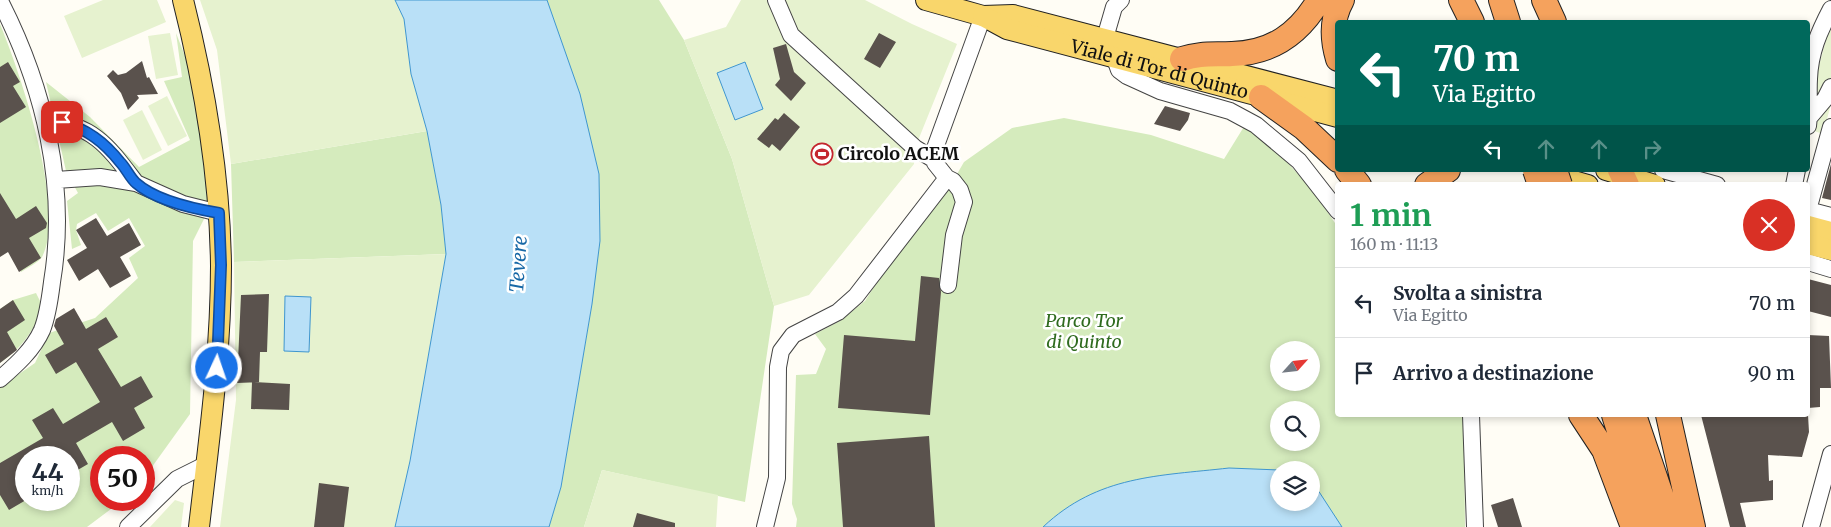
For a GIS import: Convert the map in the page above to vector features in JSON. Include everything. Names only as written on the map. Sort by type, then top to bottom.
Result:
[{"type":"highway","points":[[1172,65],[1202,53],[1252,52],[1275,46],[1301,26],[1319,0]]},
{"type":"highway","points":[[1336,20],[1342,0]]},
{"type":"highway","points":[[1460,0],[1471,20]]},
{"type":"highway","points":[[1479,0],[1485,20]]},
{"type":"highway","points":[[1501,0],[1507,20]]},
{"type":"highway","points":[[1544,0],[1553,20]]},
{"type":"highway","points":[[1335,22],[1335,46]]},
{"type":"highway","points":[[1261,97],[1304,128],[1335,157]]},
{"type":"highway","points":[[1349,172],[1357,182]]},
{"type":"highway","points":[[1431,182],[1445,172]]},
{"type":"highway","points":[[1582,417],[1604,450],[1633,527]]},
{"type":"highway","points":[[1615,417],[1650,527]]},
{"type":"highway","points":[[1635,417],[1672,527]]},
{"type":"highway","points":[[1668,417],[1693,527]]},
{"type":"main road","points":[[183,0],[199,63],[206,101],[219,213],[221,265],[218,354],[199,527]]},
{"type":"main road","name":"Viale di Tor di Quinto","points":[[926,0],[983,16],[1007,29],[1115,59],[1172,65],[1335,99]]},
{"type":"main road","name":"Viale di Tor di Quinto","points":[[983,16],[1013,14],[1105,38],[1172,65],[1261,97],[1335,116]]},
{"type":"main road","points":[[1542,172],[1577,182]]},
{"type":"main road","points":[[1621,174],[1646,182]]},
{"type":"main road","points":[[1810,227],[1831,232]]},
{"type":"main road","points":[[1810,245],[1831,250]]},
{"type":"street","points":[[776,0],[791,36],[915,148],[933,159],[947,178],[953,181],[960,190],[964,202],[954,235],[948,285]]},
{"type":"street","points":[[1105,38],[1114,7],[1121,0]]},
{"type":"street","points":[[0,1],[22,49],[45,120],[56,180],[57,244],[45,320],[36,341],[17,364],[0,379]]},
{"type":"street","points":[[1810,69],[1812,51],[1818,32],[1831,9]]},
{"type":"street","points":[[933,159],[934,150],[983,16]]},
{"type":"street","points":[[1115,59],[1118,70],[1127,76],[1173,94],[1230,111],[1265,131],[1299,161],[1335,207]]},
{"type":"street","points":[[1172,65],[1163,82],[1173,94]]},
{"type":"street","points":[[1810,119],[1825,100],[1831,87]]},
{"type":"street","points":[[45,120],[62,122],[86,130],[109,149],[136,183]]},
{"type":"street","points":[[1810,203],[1831,126]]},
{"type":"street","points":[[1670,172],[1706,182]]},
{"type":"street","points":[[56,180],[100,177],[136,183],[183,204],[219,213]]},
{"type":"street","points":[[765,527],[777,478],[778,367],[781,351],[793,335],[845,307],[947,178]]},
{"type":"street","points":[[1810,211],[1831,216]]},
{"type":"street","points":[[1810,263],[1831,269]]},
{"type":"street","points":[[1471,417],[1475,527]]},
{"type":"street","points":[[1811,527],[1831,454]]},
{"type":"street","points":[[128,527],[172,482],[186,472],[207,464]]},
{"type":"green space","points":[[103,0],[157,0],[166,22],[82,58],[64,16]]},
{"type":"green space","points":[[200,0],[395,0],[404,19],[411,74],[427,131],[231,164],[217,50]]},
{"type":"green space","points":[[542,0],[659,0],[684,40],[732,159],[774,306],[745,502],[602,470],[584,527],[549,527],[561,487],[592,304]]},
{"type":"green space","name":"Circolo ACEM","points":[[741,0],[865,0],[957,44],[915,148],[914,164],[809,295],[774,306],[732,159],[684,40],[726,27]]},
{"type":"green space","points":[[1831,22],[1831,104],[1823,134],[1810,130],[1810,98]]},
{"type":"green space","points":[[0,24],[29,106],[45,175],[49,208],[48,235],[42,257],[21,272],[8,251],[0,256]]},
{"type":"green space","points":[[170,33],[178,75],[156,79],[148,36]]},
{"type":"green space","points":[[176,33],[194,79],[211,205],[193,241],[190,414],[155,463],[155,446],[90,446],[90,511],[108,511],[87,527],[0,527],[0,387],[35,363],[49,333],[95,318],[138,278],[129,258],[145,246],[129,218],[108,231],[96,213],[77,224],[76,230],[81,245],[72,249],[67,201],[78,193],[66,171],[46,82],[90,117],[139,167],[190,140],[164,81],[182,77]]},
{"type":"green space","points":[[167,96],[187,136],[168,146],[148,106]]},
{"type":"green space","points":[[142,110],[162,150],[143,160],[123,120]]},
{"type":"green space","name":"Parco Tor di Quinto","points":[[1064,118],[1151,135],[1224,159],[1245,125],[1284,159],[1312,189],[1335,223],[1335,417],[1463,417],[1465,527],[796,527],[797,519],[792,504],[796,375],[816,374],[826,349],[815,334],[840,321],[865,301],[891,260],[953,181],[964,162],[1012,128]]},
{"type":"green space","points":[[427,131],[441,205],[446,254],[234,262],[231,164]]},
{"type":"green space","points":[[446,254],[410,461],[395,527],[220,527],[236,400],[234,262]]},
{"type":"green space","points":[[36,293],[43,307],[35,324],[26,339],[8,358],[0,363],[0,309],[13,300]]},
{"type":"green space","points":[[602,470],[718,495],[716,527],[584,527]]},
{"type":"green space","points":[[175,500],[184,503],[181,527],[150,527]]},
{"type":"water","name":"Tevere","points":[[395,0],[547,0],[580,94],[599,174],[600,241],[592,304],[561,487],[549,527],[395,527],[410,461],[446,254],[441,205],[427,131],[411,74],[404,19]]},
{"type":"water","points":[[745,62],[763,109],[735,120],[717,73]]},
{"type":"water","points":[[285,296],[311,297],[309,352],[284,351]]},
{"type":"water","points":[[1229,468],[1270,470],[1270,511],[1320,511],[1320,493],[1342,527],[1043,527],[1064,510],[1085,497],[1130,481],[1178,473]]},
{"type":"building","points":[[879,33],[896,42],[880,68],[864,59]]},
{"type":"building","points":[[786,44],[794,72],[806,83],[791,101],[775,85],[780,79],[773,48]]},
{"type":"building","points":[[142,61],[147,78],[149,77],[158,94],[137,95],[139,98],[128,110],[121,93],[107,76],[113,70],[118,75],[126,73]]},
{"type":"building","points":[[8,62],[20,82],[13,86],[26,107],[0,123],[0,67]]},
{"type":"building","points":[[1165,106],[1190,113],[1188,120],[1180,131],[1154,124]]},
{"type":"building","points":[[784,113],[800,127],[780,151],[772,144],[769,148],[757,139],[775,118],[778,120]]},
{"type":"building","points":[[1831,164],[1831,200],[1822,198]]},
{"type":"building","points":[[0,193],[16,219],[36,206],[47,223],[46,228],[29,238],[41,258],[19,272],[8,252],[0,257]]},
{"type":"building","points":[[96,218],[107,236],[129,223],[141,245],[120,257],[131,276],[110,288],[98,269],[79,281],[67,260],[87,248],[76,230]]},
{"type":"building","points":[[921,276],[939,278],[941,292],[930,415],[838,408],[844,335],[915,341]]},
{"type":"building","points":[[1810,280],[1831,285],[1831,317],[1810,312]]},
{"type":"building","points":[[269,294],[267,352],[260,352],[259,382],[237,383],[241,295]]},
{"type":"building","points":[[13,300],[25,320],[7,332],[17,350],[0,363],[0,309]]},
{"type":"building","points":[[74,308],[86,329],[106,317],[118,337],[98,349],[121,387],[141,376],[153,397],[134,408],[145,428],[123,441],[112,422],[76,443],[78,446],[29,446],[43,438],[32,420],[53,408],[63,424],[100,402],[76,362],[56,374],[45,355],[64,344],[54,326],[56,319]]},
{"type":"building","points":[[1810,335],[1829,336],[1831,388],[1820,388],[1820,407],[1810,408]]},
{"type":"building","points":[[252,382],[290,384],[289,410],[251,409]]},
{"type":"building","points":[[1702,417],[1808,417],[1809,432],[1802,457],[1768,455],[1769,481],[1773,480],[1773,500],[1740,503],[1746,527],[1730,527]]},
{"type":"building","points":[[929,436],[935,527],[843,527],[837,443]]},
{"type":"building","points":[[80,450],[88,464],[80,469]]},
{"type":"building","points":[[15,454],[15,506],[9,510],[0,495],[0,463]]},
{"type":"building","points":[[319,483],[349,487],[344,527],[314,527]]},
{"type":"building","points":[[1513,498],[1522,527],[1498,527],[1491,505]]},
{"type":"building","points":[[637,513],[675,523],[675,527],[633,527]]},
{"type":"place","name":"Circolo ACEM","points":[[822,154]]},
{"type":"route","points":[[62,122],[78,126],[94,136],[109,149],[136,183],[162,197],[219,213],[221,291],[217,368]]}]
